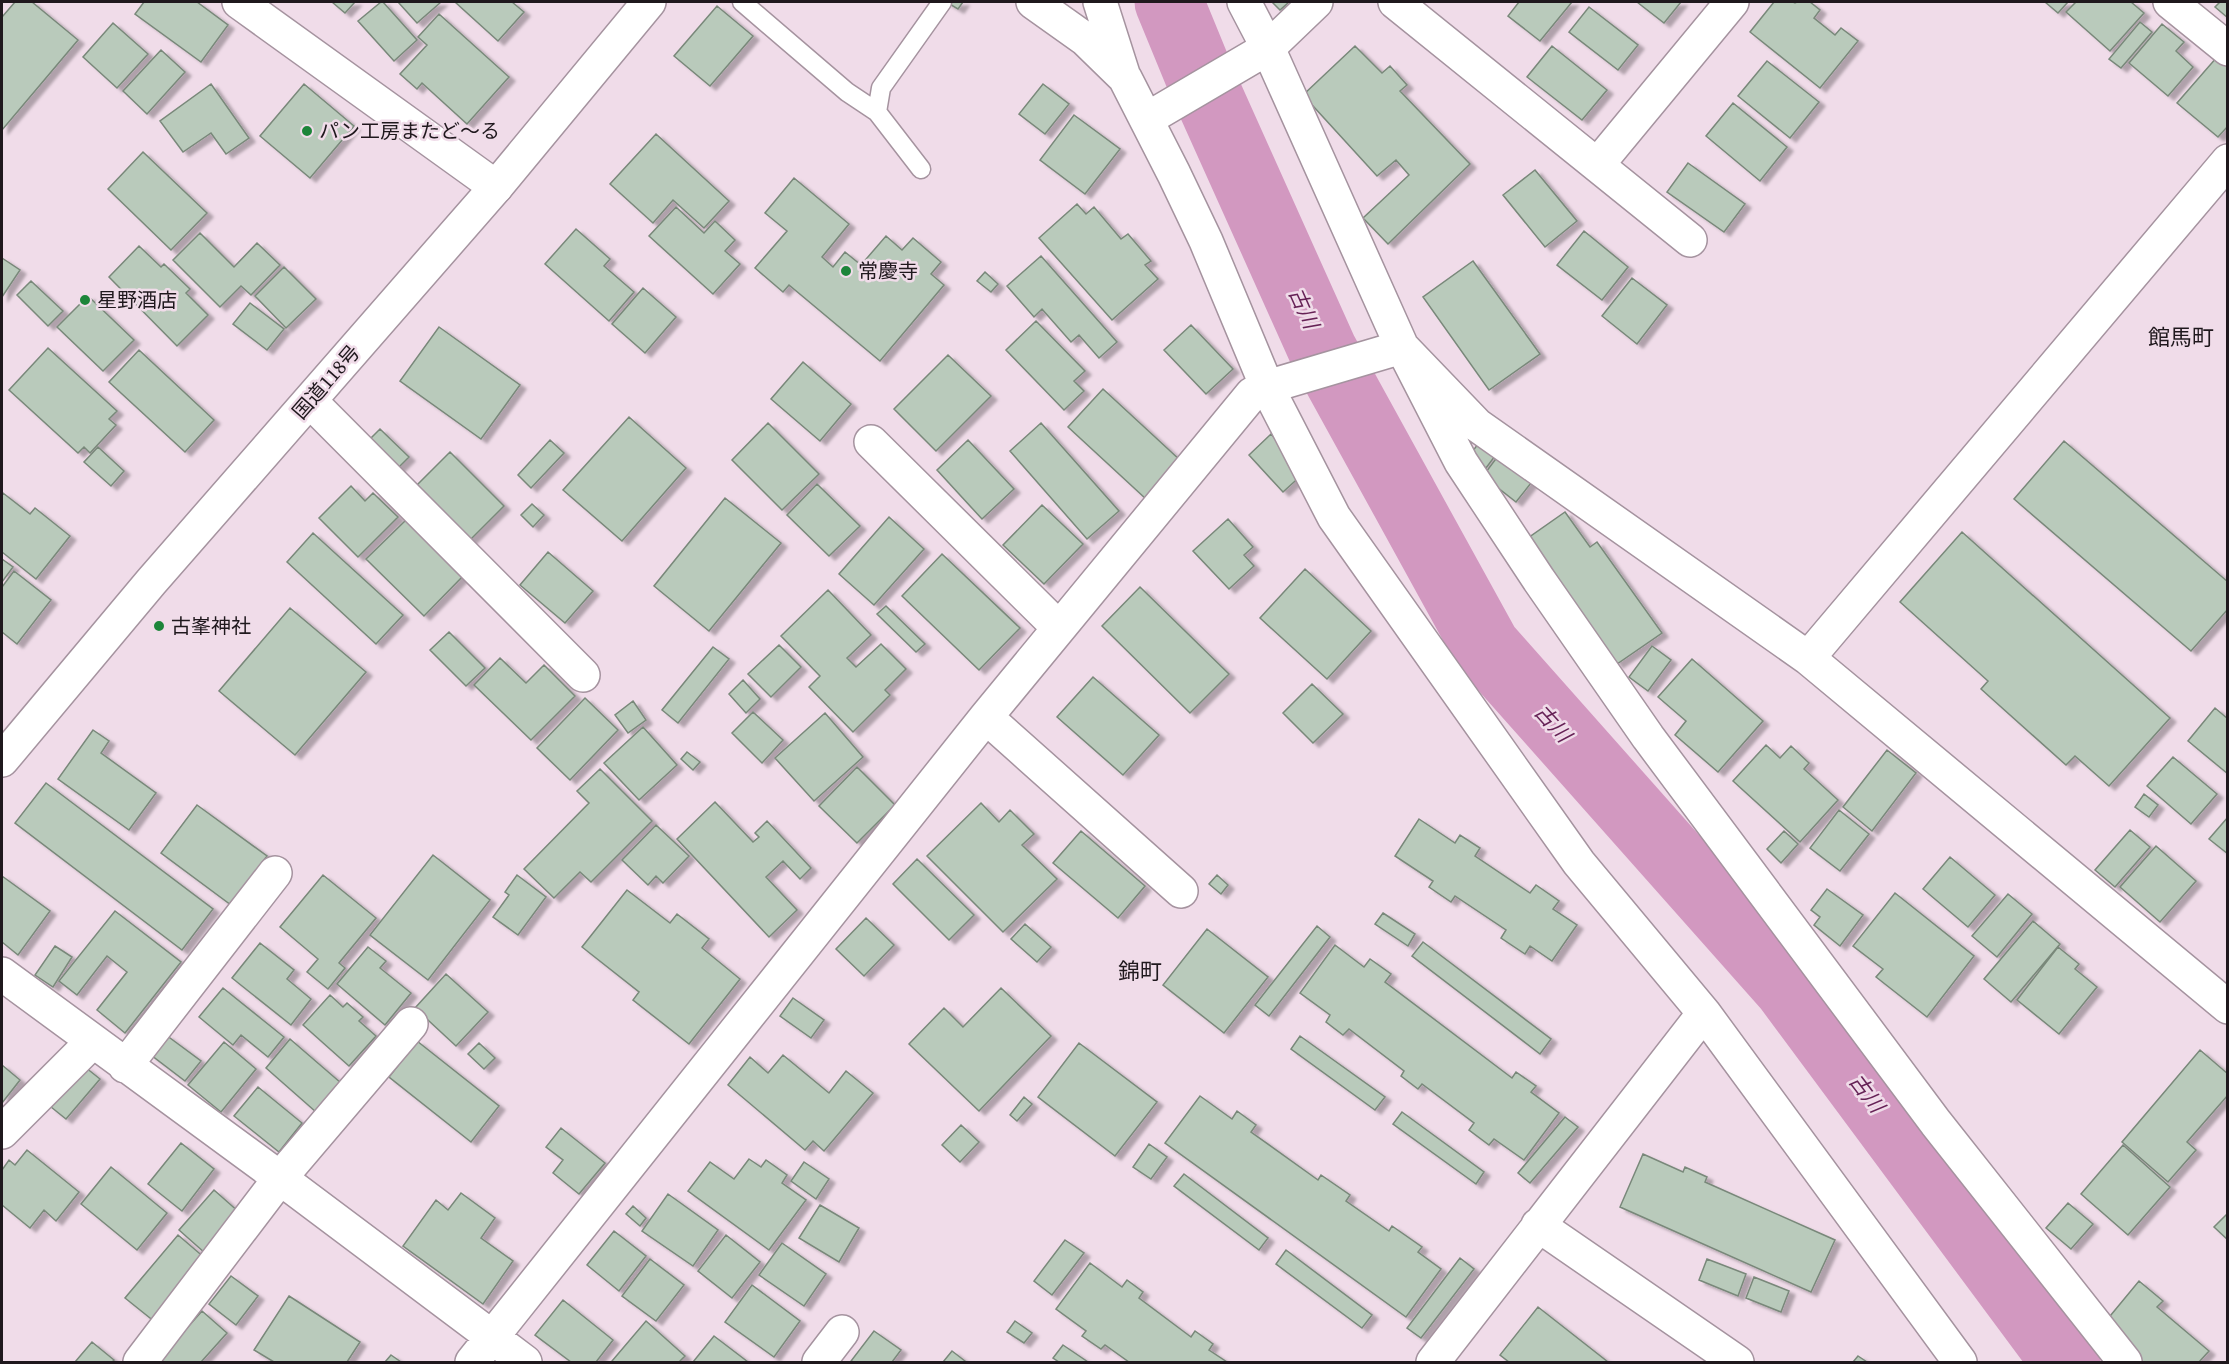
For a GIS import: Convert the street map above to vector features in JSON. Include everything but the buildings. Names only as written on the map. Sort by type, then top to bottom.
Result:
[{"type":"main road","points":[[239,2],[496,188]]},
{"type":"main road","name":"国道118号","points":[[2,760],[150,582],[496,188],[649,2]]},
{"type":"main road","points":[[1033,2],[1085,39],[1125,78]]},
{"type":"main road","points":[[1100,2],[1125,78],[1206,241],[1268,387],[1334,517],[1580,863],[1704,1014],[1960,1362]]},
{"type":"main road","points":[[1244,2],[1268,48],[1402,347],[1461,462],[1539,580],[1648,737],[1936,1123],[2125,1362]]},
{"type":"main road","points":[[1147,119],[1268,48],[1316,2]]},
{"type":"main road","points":[[1395,2],[1690,240]]},
{"type":"main road","points":[[1598,164],[1732,2]]},
{"type":"main road","points":[[2170,2],[2228,49]]},
{"type":"main road","points":[[1808,658],[2228,161]]},
{"type":"main road","points":[[472,1362],[986,717],[1252,394],[1268,387],[1402,347]]},
{"type":"main road","points":[[1402,347],[1477,425],[1808,658],[2228,1007]]},
{"type":"main road","points":[[310,401],[583,675]]},
{"type":"main road","points":[[871,442],[1059,628]]},
{"type":"main road","points":[[986,717],[1181,891]]},
{"type":"main road","points":[[125,1066],[275,873]]},
{"type":"main road","points":[[2,974],[525,1362]]},
{"type":"main road","points":[[1432,1362],[1704,1014]]},
{"type":"main road","points":[[140,1362],[280,1178],[411,1024]]},
{"type":"main road","points":[[2,1132],[93,1041]]},
{"type":"main road","points":[[1538,1225],[1737,1362]]},
{"type":"main road","points":[[819,1362],[842,1332]]},
{"type":"lane","points":[[742,2],[848,92],[878,112],[921,169]]},
{"type":"lane","points":[[878,112],[881,88],[942,2]]},
{"type":"waterway","name":"古川","points":[[1169,2],[1199,75],[1323,351],[1486,647],[1787,986],[2066,1362]]},
{"type":"place","name":"パン工房またど～る","points":[[307,131]]},
{"type":"place","name":"常慶寺","points":[[846,271]]},
{"type":"place","name":"星野酒店","points":[[85,300]]},
{"type":"place","name":"古峯神社","points":[[159,626]]},
{"type":"district","name":"館馬町","points":[[2181,337]]},
{"type":"district","name":"錦町","points":[[1140,971]]}]
